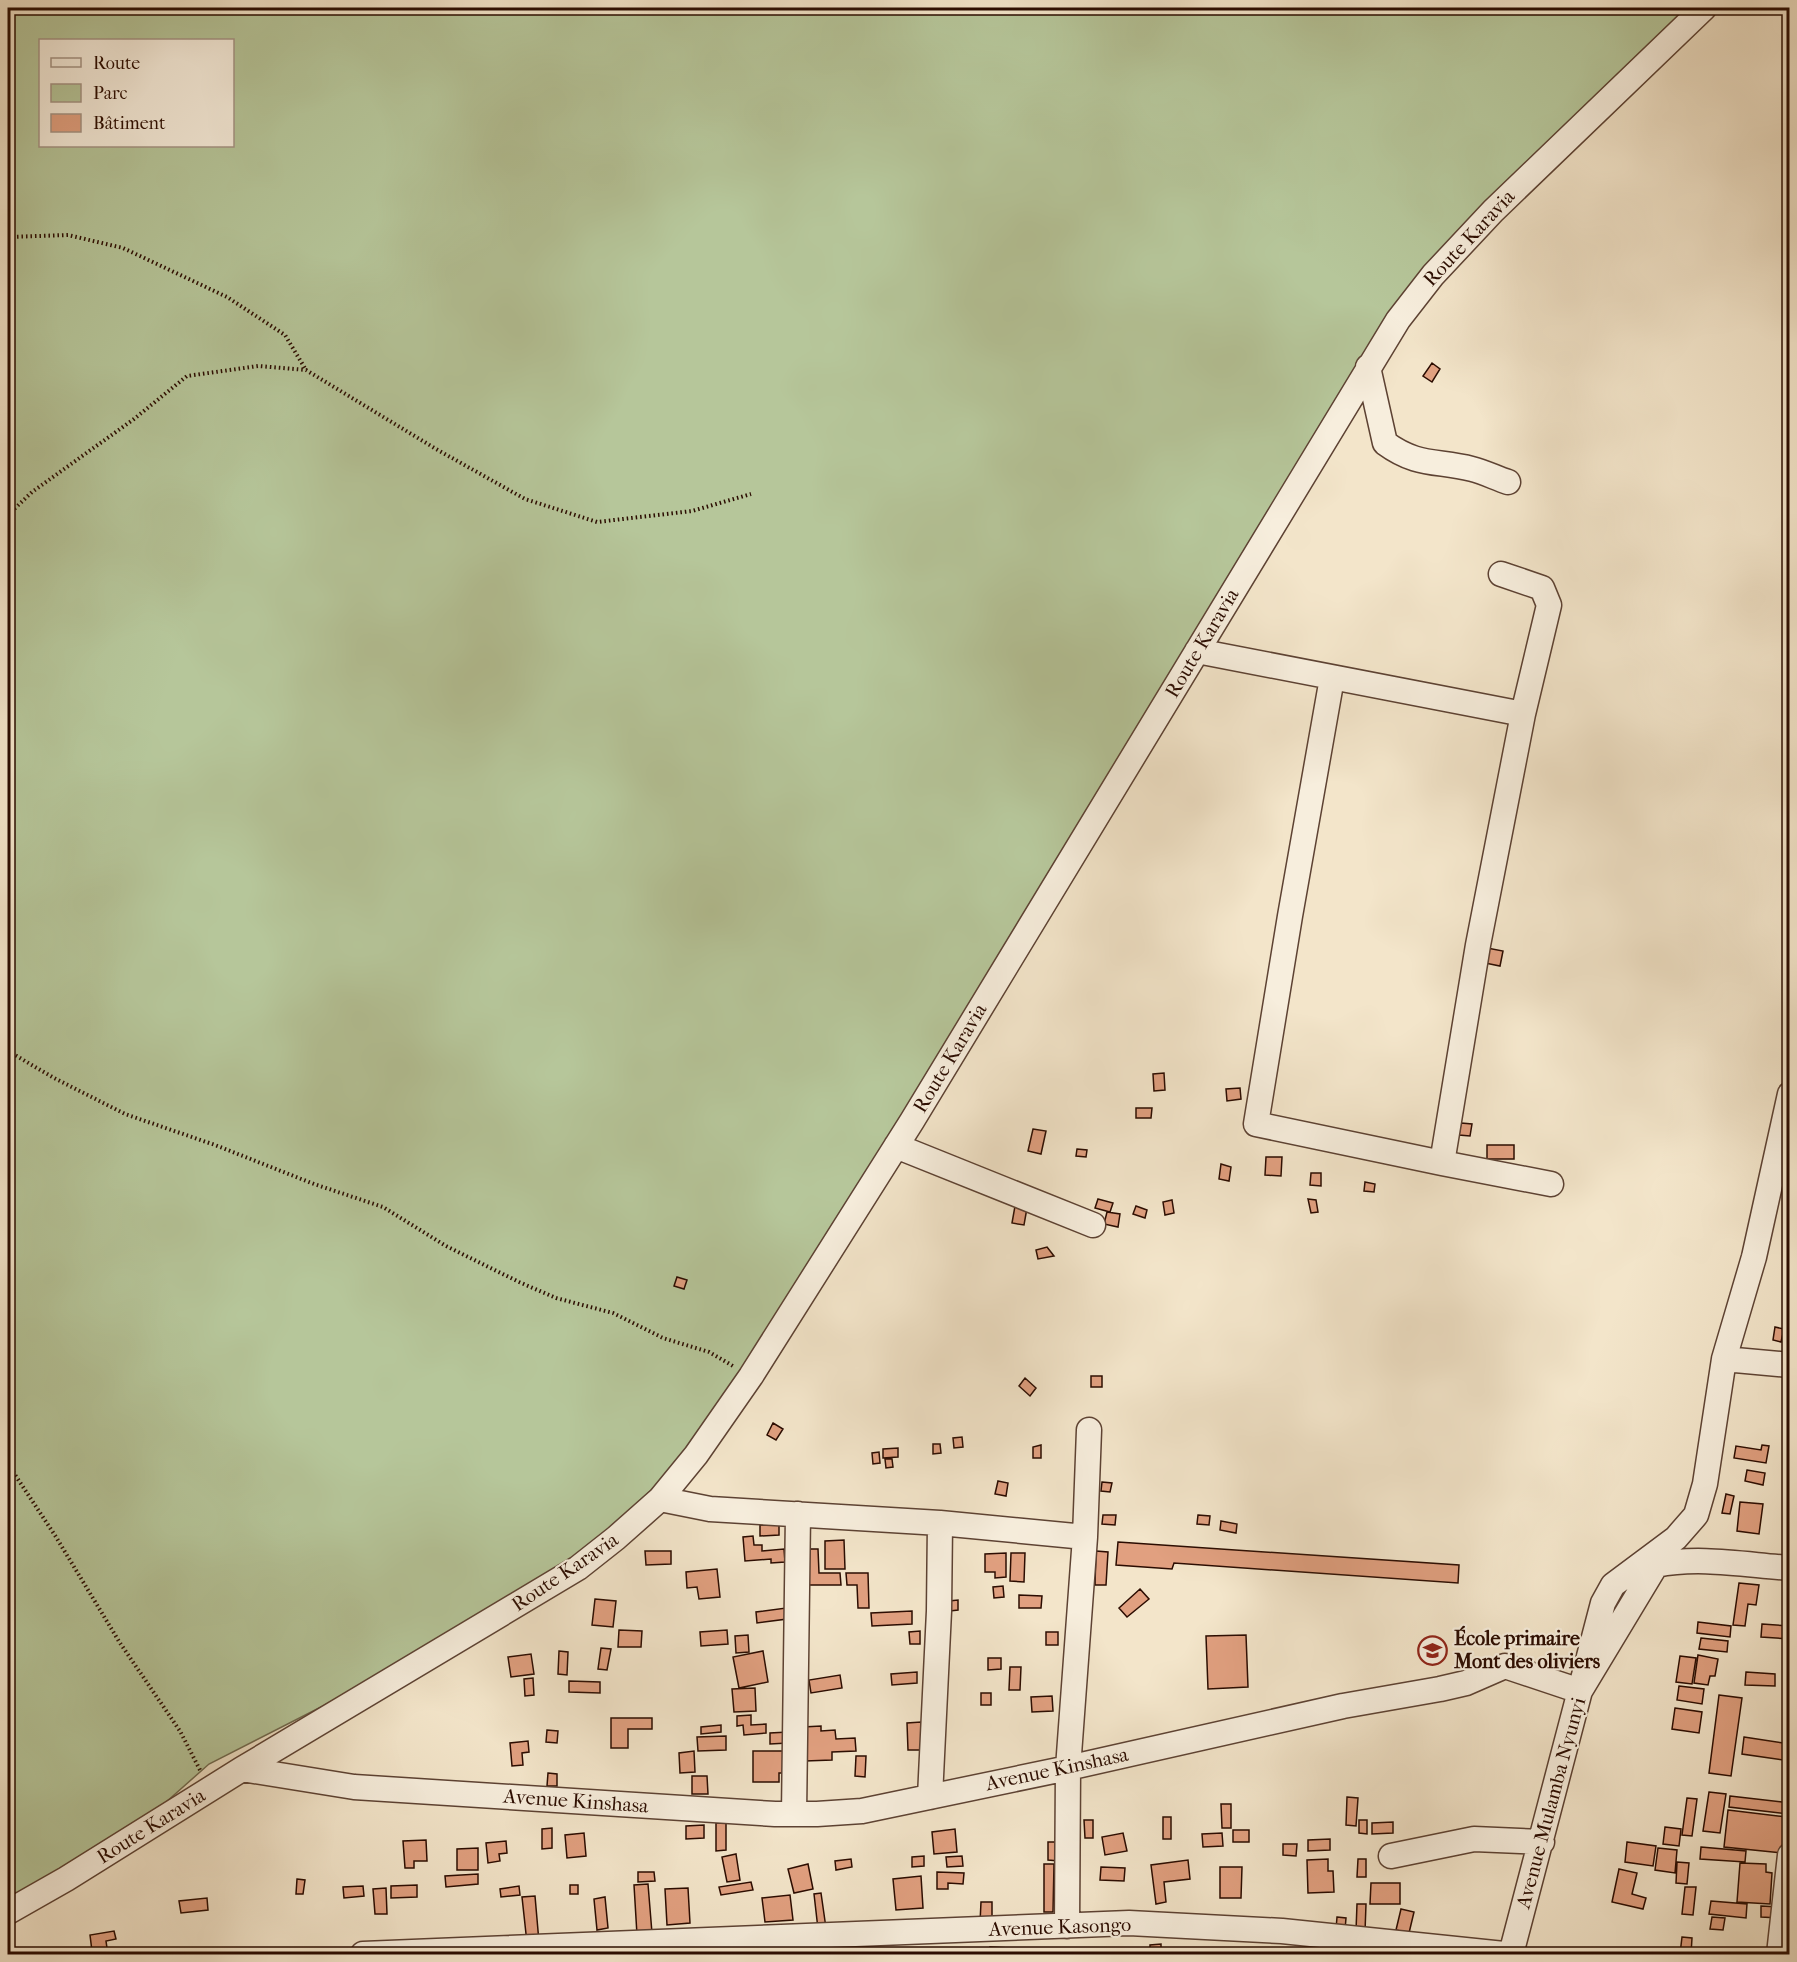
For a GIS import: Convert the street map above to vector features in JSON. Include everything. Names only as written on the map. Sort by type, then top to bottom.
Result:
[{"type":"street","name":"Route Karavia","points":[[8,1912],[578,1568],[660,1499],[696,1455],[751,1376],[896,1146],[1398,320],[1433,274],[1525,178],[1704,8]]},
{"type":"street","points":[[1368,367],[1384,443],[1399,454],[1425,462],[1472,469],[1508,482]]},
{"type":"street","points":[[1442,1163],[1478,945],[1523,714],[1549,605],[1542,588],[1501,574]]},
{"type":"street","points":[[1197,651],[1523,714]]},
{"type":"street","points":[[1332,678],[1256,1124],[1551,1184]]},
{"type":"street","name":"Avenue Mulamba Nyunyi","points":[[1511,1954],[1603,1603],[1613,1585],[1676,1538],[1696,1515],[1705,1484],[1724,1359],[1754,1257],[1788,1106]]},
{"type":"street","points":[[896,1146],[1093,1225]]},
{"type":"street","points":[[1724,1359],[1790,1365]]},
{"type":"street","points":[[1067,1926],[1068,1768],[1085,1537],[1089,1430]]},
{"type":"street","points":[[660,1499],[710,1509],[940,1523],[1085,1537]]},
{"type":"street","points":[[794,1814],[798,1514]]},
{"type":"street","points":[[930,1797],[939,1622],[940,1523]]},
{"type":"street","points":[[1581,1691],[1656,1564],[1695,1561],[1790,1568]]},
{"type":"street","name":"Avenue Kinshasa","points":[[242,1769],[354,1787],[794,1814],[862,1811],[1068,1768],[1343,1706],[1467,1683],[1505,1665],[1581,1691]]},
{"type":"street","points":[[1391,1856],[1474,1839],[1542,1842]]},
{"type":"street","points":[[1779,1954],[1790,1855]]},
{"type":"street","name":"Avenue Kasongo","points":[[363,1954],[1129,1923],[1282,1931],[1504,1954]]},
{"type":"path","points":[[8,237],[68,235],[123,248],[227,297],[266,322],[285,335],[306,370]]},
{"type":"path","points":[[8,515],[32,492],[134,419],[187,376],[258,366],[306,370],[436,449],[525,499],[597,522],[692,511],[751,494]]},
{"type":"path","points":[[8,1051],[54,1078],[125,1114],[383,1208],[446,1246],[519,1282],[556,1298],[613,1313],[663,1338],[709,1352],[751,1376]]},
{"type":"path","points":[[8,1464],[56,1537],[120,1643],[180,1731],[210,1789]]},
{"type":"green space","points":[[8,8],[1691,8],[1396,312],[757,1351],[672,1471],[590,1546],[466,1625],[323,1706],[209,1764],[165,1803],[8,1903]]},
{"type":"building","points":[[1432,363],[1440,369],[1432,382],[1423,376]]},
{"type":"building","points":[[1482,947],[1503,951],[1500,966],[1480,962]]},
{"type":"building","points":[[1164,1073],[1165,1090],[1154,1091],[1153,1074]]},
{"type":"building","points":[[1240,1088],[1241,1099],[1227,1101],[1226,1089]]},
{"type":"building","points":[[1136,1108],[1152,1108],[1151,1118],[1136,1118]]},
{"type":"building","points":[[1461,1123],[1472,1124],[1470,1136],[1459,1135]]},
{"type":"building","points":[[1033,1129],[1046,1131],[1041,1154],[1028,1151]]},
{"type":"building","points":[[1487,1145],[1514,1145],[1514,1159],[1487,1159]]},
{"type":"building","points":[[1077,1149],[1087,1150],[1086,1157],[1076,1156]]},
{"type":"building","points":[[1266,1157],[1282,1157],[1281,1176],[1265,1175]]},
{"type":"building","points":[[1221,1164],[1231,1167],[1229,1181],[1219,1179]]},
{"type":"building","points":[[1311,1173],[1321,1173],[1321,1186],[1310,1185]]},
{"type":"building","points":[[1365,1182],[1375,1184],[1374,1192],[1364,1191]]},
{"type":"building","points":[[1098,1199],[1113,1203],[1110,1212],[1095,1208]]},
{"type":"building","points":[[1308,1199],[1316,1200],[1318,1212],[1311,1213]]},
{"type":"building","points":[[1172,1200],[1174,1213],[1165,1215],[1163,1202]]},
{"type":"building","points":[[1015,1206],[1027,1208],[1024,1225],[1012,1223]]},
{"type":"building","points":[[1136,1206],[1147,1210],[1145,1218],[1133,1214]]},
{"type":"building","points":[[1107,1212],[1120,1214],[1118,1227],[1104,1224]]},
{"type":"building","points":[[1047,1247],[1054,1256],[1038,1259],[1036,1250]]},
{"type":"building","points":[[677,1277],[687,1280],[684,1289],[674,1286]]},
{"type":"building","points":[[1775,1327],[1784,1329],[1781,1342],[1773,1340]]},
{"type":"building","points":[[1091,1376],[1102,1376],[1102,1387],[1091,1387]]},
{"type":"building","points":[[1025,1378],[1036,1388],[1030,1396],[1019,1386]]},
{"type":"building","points":[[773,1423],[783,1429],[776,1440],[767,1435]]},
{"type":"building","points":[[962,1437],[963,1447],[954,1448],[953,1438]]},
{"type":"building","points":[[933,1444],[940,1444],[941,1453],[933,1454]]},
{"type":"building","points":[[1041,1445],[1041,1458],[1033,1458],[1033,1447]]},
{"type":"building","points":[[1762,1445],[1769,1446],[1766,1463],[1734,1458],[1736,1446],[1761,1450]]},
{"type":"building","points":[[898,1448],[898,1457],[883,1458],[883,1449]]},
{"type":"building","points":[[879,1452],[880,1463],[873,1464],[872,1453]]},
{"type":"building","points":[[885,1459],[892,1459],[893,1467],[886,1468]]},
{"type":"building","points":[[1747,1470],[1765,1473],[1763,1485],[1745,1481]]},
{"type":"building","points":[[998,1481],[1008,1483],[1006,1496],[995,1494]]},
{"type":"building","points":[[1102,1482],[1112,1483],[1110,1492],[1101,1491]]},
{"type":"building","points":[[1726,1494],[1734,1496],[1730,1514],[1722,1513]]},
{"type":"building","points":[[1740,1502],[1763,1504],[1759,1534],[1737,1531]]},
{"type":"building","points":[[1103,1515],[1116,1515],[1115,1525],[1102,1524]]},
{"type":"building","points":[[1198,1515],[1210,1516],[1209,1525],[1197,1524]]},
{"type":"building","points":[[1221,1521],[1237,1524],[1236,1533],[1220,1530]]},
{"type":"building","points":[[760,1525],[779,1525],[779,1535],[760,1536]]},
{"type":"building","points":[[753,1536],[754,1545],[762,1545],[762,1551],[784,1549],[785,1562],[771,1563],[771,1559],[745,1561],[743,1537]]},
{"type":"building","points":[[844,1540],[845,1569],[825,1569],[825,1541]]},
{"type":"building","points":[[1118,1542],[1459,1565],[1458,1583],[1174,1563],[1172,1569],[1116,1565]]},
{"type":"building","points":[[807,1549],[818,1549],[819,1573],[840,1573],[841,1585],[807,1585]]},
{"type":"building","points":[[645,1551],[671,1551],[671,1564],[646,1565]]},
{"type":"building","points":[[1096,1551],[1108,1552],[1106,1585],[1095,1585]]},
{"type":"building","points":[[1006,1553],[1006,1577],[995,1578],[995,1572],[985,1572],[985,1554]]},
{"type":"building","points":[[1011,1553],[1025,1553],[1024,1582],[1010,1581]]},
{"type":"building","points":[[717,1569],[720,1597],[699,1599],[697,1587],[687,1588],[686,1572]]},
{"type":"building","points":[[846,1573],[868,1573],[869,1608],[858,1608],[857,1585],[847,1585]]},
{"type":"building","points":[[1739,1583],[1759,1585],[1756,1605],[1748,1604],[1745,1626],[1733,1625]]},
{"type":"building","points":[[1003,1586],[1004,1597],[994,1598],[993,1587]]},
{"type":"building","points":[[1140,1589],[1149,1599],[1127,1617],[1119,1608]]},
{"type":"building","points":[[1019,1595],[1042,1596],[1041,1608],[1019,1608]]},
{"type":"building","points":[[595,1599],[616,1601],[613,1627],[592,1625]]},
{"type":"building","points":[[958,1600],[958,1610],[950,1611],[949,1601]]},
{"type":"building","points":[[786,1608],[787,1619],[757,1623],[756,1612]]},
{"type":"building","points":[[912,1611],[912,1624],[872,1626],[871,1613]]},
{"type":"building","points":[[1698,1622],[1731,1626],[1730,1637],[1697,1633]]},
{"type":"building","points":[[1762,1624],[1790,1626],[1790,1639],[1761,1637]]},
{"type":"building","points":[[619,1630],[642,1631],[641,1647],[618,1647]]},
{"type":"building","points":[[727,1630],[728,1644],[701,1646],[700,1632]]},
{"type":"building","points":[[920,1631],[920,1644],[910,1644],[909,1632]]},
{"type":"building","points":[[1046,1632],[1058,1632],[1058,1645],[1046,1645]]},
{"type":"building","points":[[748,1635],[749,1652],[736,1653],[735,1636]]},
{"type":"building","points":[[1246,1635],[1248,1687],[1208,1689],[1206,1636]]},
{"type":"building","points":[[1701,1638],[1728,1641],[1727,1652],[1699,1649]]},
{"type":"building","points":[[601,1648],[611,1649],[607,1670],[598,1669]]},
{"type":"building","points":[[559,1651],[568,1652],[567,1675],[558,1674]]},
{"type":"building","points":[[763,1651],[768,1682],[739,1688],[733,1657]]},
{"type":"building","points":[[531,1654],[534,1674],[511,1677],[508,1657]]},
{"type":"building","points":[[1698,1655],[1718,1659],[1715,1676],[1710,1676],[1708,1685],[1694,1683]]},
{"type":"building","points":[[1680,1656],[1696,1658],[1692,1684],[1676,1682]]},
{"type":"building","points":[[988,1658],[1001,1658],[1001,1669],[988,1670]]},
{"type":"building","points":[[1010,1667],[1021,1667],[1020,1690],[1009,1690]]},
{"type":"building","points":[[917,1672],[917,1683],[892,1685],[891,1674]]},
{"type":"building","points":[[1746,1672],[1775,1674],[1775,1686],[1745,1685]]},
{"type":"building","points":[[840,1675],[842,1688],[811,1693],[809,1680]]},
{"type":"building","points":[[533,1678],[534,1695],[525,1696],[524,1679]]},
{"type":"building","points":[[569,1681],[600,1682],[600,1693],[569,1692]]},
{"type":"building","points":[[1679,1686],[1704,1689],[1702,1704],[1677,1700]]},
{"type":"building","points":[[755,1688],[756,1711],[734,1712],[732,1689]]},
{"type":"building","points":[[981,1693],[991,1693],[991,1705],[981,1705]]},
{"type":"building","points":[[1719,1695],[1742,1698],[1731,1776],[1709,1773]]},
{"type":"building","points":[[1052,1696],[1053,1711],[1032,1712],[1031,1697]]},
{"type":"building","points":[[1675,1708],[1702,1712],[1699,1733],[1672,1729]]},
{"type":"building","points":[[751,1715],[751,1725],[766,1724],[766,1733],[744,1735],[743,1725],[737,1726],[737,1716]]},
{"type":"building","points":[[611,1718],[652,1718],[652,1729],[628,1729],[628,1748],[611,1748]]},
{"type":"building","points":[[921,1722],[921,1750],[908,1750],[907,1723]]},
{"type":"building","points":[[721,1725],[721,1732],[701,1734],[701,1727]]},
{"type":"building","points":[[821,1726],[821,1731],[835,1730],[836,1739],[855,1738],[856,1751],[832,1752],[832,1760],[805,1761],[803,1727]]},
{"type":"building","points":[[547,1730],[558,1731],[557,1743],[546,1742]]},
{"type":"building","points":[[788,1732],[788,1743],[770,1744],[770,1733]]},
{"type":"building","points":[[726,1736],[726,1750],[698,1751],[697,1737]]},
{"type":"building","points":[[1744,1737],[1790,1744],[1790,1761],[1742,1754]]},
{"type":"building","points":[[528,1741],[529,1752],[522,1753],[523,1765],[512,1766],[510,1743]]},
{"type":"building","points":[[694,1751],[695,1772],[680,1773],[679,1753]]},
{"type":"building","points":[[753,1751],[786,1751],[786,1773],[779,1773],[779,1782],[753,1782]]},
{"type":"building","points":[[856,1756],[866,1756],[865,1777],[855,1776]]},
{"type":"building","points":[[548,1773],[557,1774],[557,1786],[547,1786]]},
{"type":"building","points":[[692,1776],[707,1776],[708,1794],[692,1794]]},
{"type":"building","points":[[1709,1792],[1726,1794],[1720,1833],[1703,1831]]},
{"type":"building","points":[[1730,1796],[1790,1803],[1788,1814],[1729,1807]]},
{"type":"building","points":[[1347,1797],[1358,1798],[1356,1826],[1346,1825]]},
{"type":"building","points":[[1687,1798],[1697,1799],[1692,1836],[1682,1835]]},
{"type":"building","points":[[1221,1804],[1231,1804],[1231,1828],[1222,1828]]},
{"type":"building","points":[[1728,1810],[1787,1817],[1783,1853],[1724,1847]]},
{"type":"building","points":[[1163,1817],[1171,1817],[1171,1839],[1163,1839]]},
{"type":"building","points":[[1084,1820],[1093,1820],[1093,1838],[1085,1838]]},
{"type":"building","points":[[1359,1820],[1367,1820],[1367,1834],[1359,1833]]},
{"type":"building","points":[[1393,1822],[1393,1833],[1372,1834],[1372,1823]]},
{"type":"building","points":[[716,1823],[726,1823],[726,1850],[716,1851]]},
{"type":"building","points":[[704,1825],[704,1838],[686,1839],[686,1826]]},
{"type":"building","points":[[1665,1827],[1681,1829],[1679,1846],[1663,1844]]},
{"type":"building","points":[[552,1828],[552,1848],[542,1849],[542,1829]]},
{"type":"building","points":[[955,1829],[957,1852],[934,1854],[932,1832]]},
{"type":"building","points":[[1233,1830],[1249,1830],[1249,1842],[1233,1842]]},
{"type":"building","points":[[584,1833],[586,1856],[567,1858],[565,1835]]},
{"type":"building","points":[[1123,1833],[1127,1851],[1105,1855],[1102,1837]]},
{"type":"building","points":[[1222,1833],[1223,1846],[1203,1847],[1202,1834]]},
{"type":"building","points":[[1330,1839],[1330,1850],[1308,1851],[1308,1840]]},
{"type":"building","points":[[426,1840],[427,1861],[414,1861],[414,1868],[405,1868],[403,1841]]},
{"type":"building","points":[[506,1841],[507,1853],[499,1854],[500,1861],[488,1863],[486,1843]]},
{"type":"building","points":[[1048,1842],[1059,1842],[1059,1861],[1048,1860]]},
{"type":"building","points":[[1627,1842],[1656,1846],[1653,1866],[1625,1862]]},
{"type":"building","points":[[1283,1844],[1297,1844],[1296,1856],[1283,1855]]},
{"type":"building","points":[[1701,1847],[1746,1851],[1745,1862],[1700,1859]]},
{"type":"building","points":[[478,1848],[478,1870],[457,1870],[457,1849]]},
{"type":"building","points":[[1658,1848],[1677,1850],[1675,1873],[1655,1870]]},
{"type":"building","points":[[736,1854],[740,1880],[727,1882],[722,1857]]},
{"type":"building","points":[[924,1856],[924,1866],[912,1867],[912,1857]]},
{"type":"building","points":[[962,1856],[963,1866],[947,1867],[946,1857]]},
{"type":"building","points":[[851,1859],[852,1867],[836,1870],[835,1861]]},
{"type":"building","points":[[1328,1859],[1328,1871],[1333,1871],[1334,1892],[1308,1893],[1307,1860]]},
{"type":"building","points":[[1358,1859],[1366,1859],[1366,1877],[1357,1877]]},
{"type":"building","points":[[1188,1860],[1190,1879],[1164,1882],[1166,1902],[1156,1904],[1151,1865]]},
{"type":"building","points":[[1677,1862],[1689,1863],[1687,1884],[1676,1883]]},
{"type":"building","points":[[1740,1863],[1766,1864],[1766,1872],[1772,1873],[1770,1904],[1737,1902]]},
{"type":"building","points":[[808,1864],[813,1889],[794,1893],[788,1869]]},
{"type":"building","points":[[1044,1864],[1054,1864],[1053,1912],[1044,1912]]},
{"type":"building","points":[[1101,1867],[1125,1868],[1124,1881],[1100,1880]]},
{"type":"building","points":[[1220,1867],[1242,1867],[1241,1898],[1220,1898]]},
{"type":"building","points":[[1619,1869],[1637,1873],[1632,1894],[1646,1898],[1643,1909],[1612,1902]]},
{"type":"building","points":[[638,1872],[654,1872],[655,1881],[638,1882]]},
{"type":"building","points":[[937,1872],[964,1873],[963,1884],[948,1883],[948,1889],[937,1889]]},
{"type":"building","points":[[478,1874],[478,1884],[446,1887],[445,1876]]},
{"type":"building","points":[[921,1876],[923,1908],[896,1910],[893,1879]]},
{"type":"building","points":[[297,1879],[305,1880],[303,1894],[296,1894]]},
{"type":"building","points":[[751,1882],[753,1890],[721,1895],[719,1887]]},
{"type":"building","points":[[1371,1883],[1400,1883],[1400,1904],[1370,1904]]},
{"type":"building","points":[[648,1884],[652,1933],[637,1935],[634,1885]]},
{"type":"building","points":[[417,1885],[417,1897],[391,1898],[391,1886]]},
{"type":"building","points":[[570,1885],[578,1885],[578,1894],[570,1894]]},
{"type":"building","points":[[363,1886],[364,1896],[344,1898],[343,1887]]},
{"type":"building","points":[[519,1886],[520,1895],[501,1897],[500,1889]]},
{"type":"building","points":[[1685,1887],[1696,1887],[1693,1915],[1682,1914]]},
{"type":"building","points":[[386,1888],[387,1914],[375,1914],[373,1889]]},
{"type":"building","points":[[688,1888],[690,1923],[667,1925],[665,1889]]},
{"type":"building","points":[[821,1893],[826,1928],[818,1929],[814,1894]]},
{"type":"building","points":[[790,1895],[793,1920],[765,1922],[762,1898]]},
{"type":"building","points":[[535,1896],[539,1942],[527,1943],[522,1897]]},
{"type":"building","points":[[605,1897],[608,1928],[597,1930],[594,1899]]},
{"type":"building","points":[[207,1898],[208,1910],[181,1913],[179,1901]]},
{"type":"building","points":[[1711,1901],[1747,1904],[1746,1918],[1709,1914]]},
{"type":"building","points":[[981,1902],[992,1902],[992,1924],[980,1923]]},
{"type":"building","points":[[1357,1904],[1366,1904],[1365,1932],[1356,1931]]},
{"type":"building","points":[[1761,1906],[1779,1907],[1779,1918],[1761,1917]]},
{"type":"building","points":[[1401,1909],[1414,1912],[1409,1933],[1396,1930]]},
{"type":"building","points":[[1337,1917],[1346,1918],[1345,1930],[1336,1929]]},
{"type":"building","points":[[1712,1917],[1725,1918],[1723,1930],[1710,1929]]},
{"type":"building","points":[[114,1931],[116,1939],[106,1941],[107,1948],[92,1951],[90,1935]]},
{"type":"building","points":[[1682,1937],[1692,1938],[1691,1954],[1680,1954]]},
{"type":"building","points":[[1161,1944],[1161,1954],[1150,1954],[1150,1945]]},
{"type":"building","points":[[990,1947],[1010,1948],[1010,1954],[990,1954]]},
{"type":"building","points":[[1331,1947],[1342,1948],[1341,1954],[1330,1954]]},
{"type":"building","points":[[916,1948],[927,1948],[927,1954],[916,1954]]},
{"type":"building","points":[[1303,1949],[1313,1949],[1313,1954],[1302,1954]]},
{"type":"place","name":"École primaire Mont des oliviers","points":[[1433,1650]]}]
